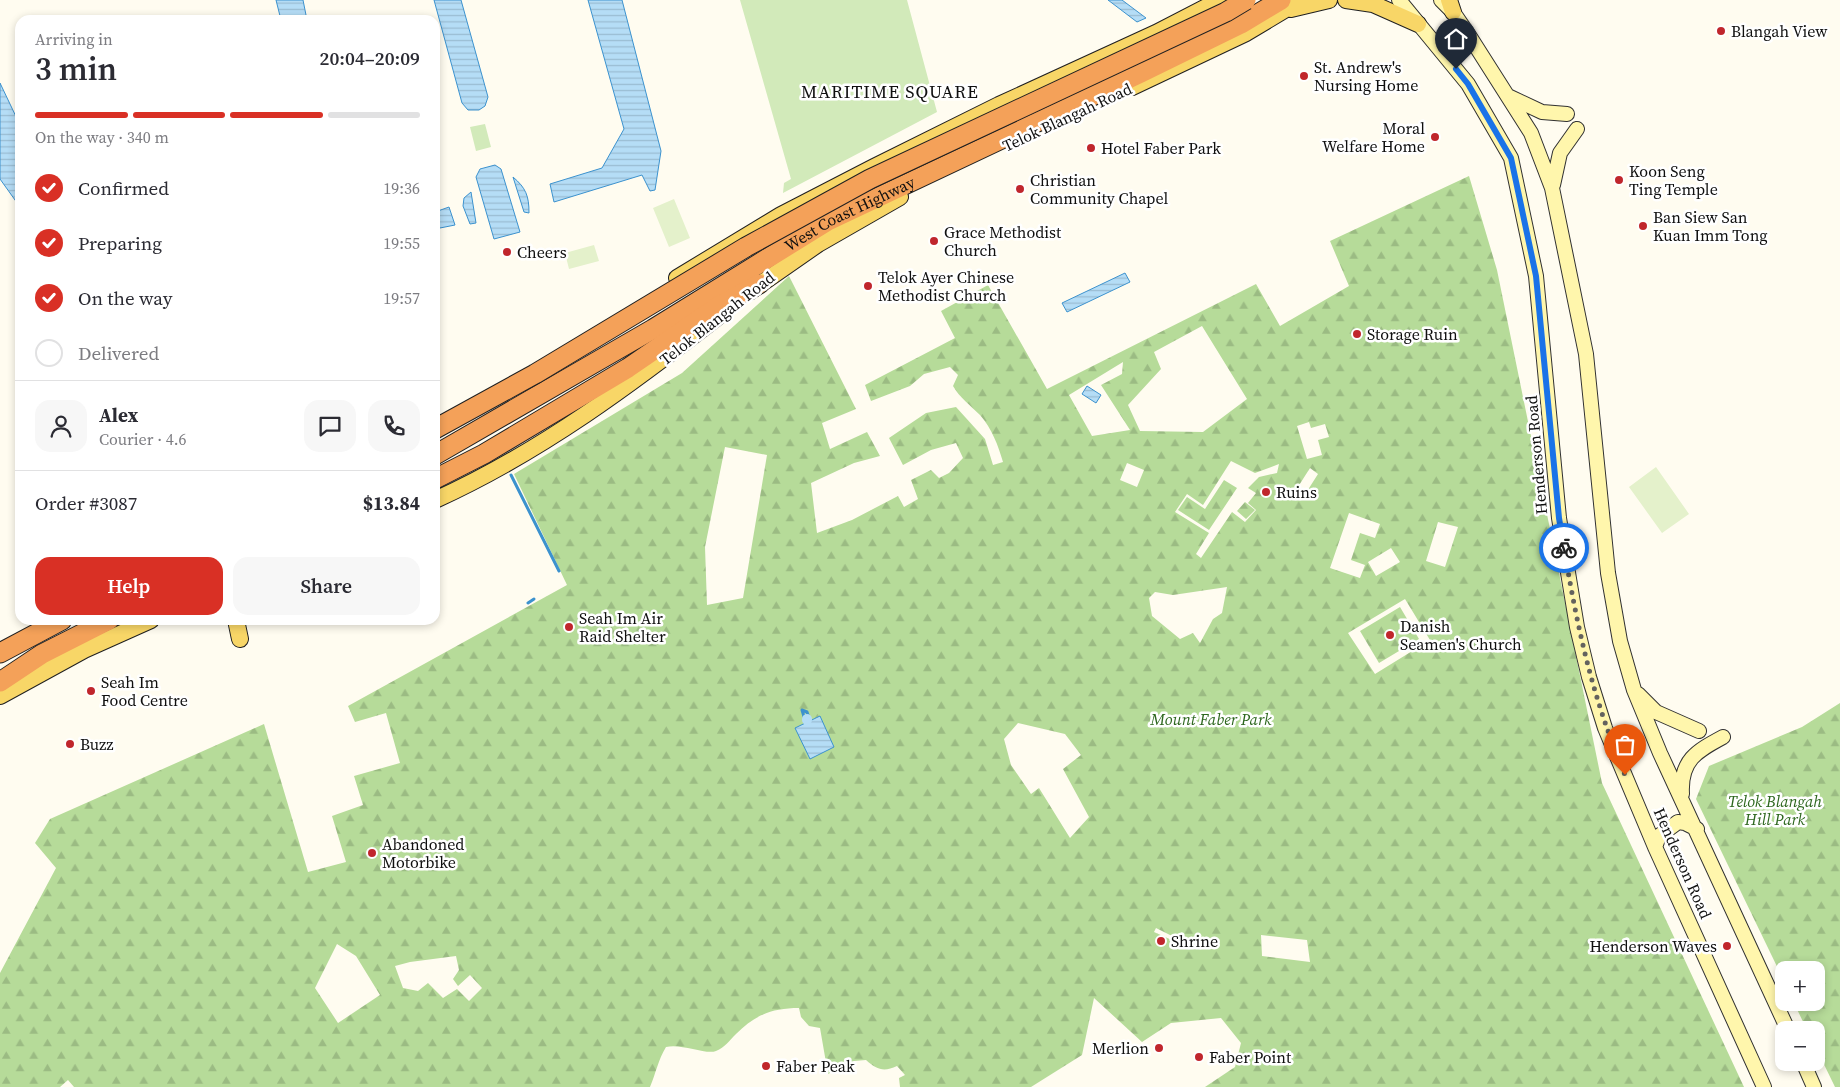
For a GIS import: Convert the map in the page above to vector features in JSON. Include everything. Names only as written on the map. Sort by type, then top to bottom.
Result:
[{"type":"highway","name":"West Coast Highway","points":[[440,426],[535,374],[746,247],[870,178],[1226,12],[1246,0]]},
{"type":"highway","name":"West Coast Highway","points":[[440,452],[645,334],[828,221],[1282,6]]},
{"type":"highway","points":[[440,442],[933,147],[976,118]]},
{"type":"highway","points":[[440,476],[484,454],[659,348],[718,307],[759,284]]},
{"type":"highway","points":[[0,653],[53,625]]},
{"type":"highway","points":[[0,682],[42,654],[99,625]]},
{"type":"main road","points":[[440,417],[526,370],[781,215],[1220,0]]},
{"type":"main road","name":"Telok Blangah Road","points":[[440,498],[464,487],[562,431],[663,361],[759,284],[818,244],[885,204],[1012,142],[1233,40],[1282,6],[1301,0]]},
{"type":"main road","points":[[1282,6],[1329,0]]},
{"type":"main road","points":[[1346,0],[1373,4],[1418,24]]},
{"type":"main road","name":"Henderson Road","points":[[1399,0],[1468,84],[1511,158],[1536,276],[1559,518],[1577,627],[1606,728],[1655,847],[1764,1087]]},
{"type":"main road","name":"Henderson Road","points":[[1441,0],[1451,6],[1531,133],[1552,188],[1583,334],[1608,573],[1618,632],[1634,690],[1660,753],[1697,829],[1784,1021]]},
{"type":"main road","points":[[1508,96],[1542,112],[1567,114]]},
{"type":"main road","points":[[1552,188],[1560,153],[1577,129]]},
{"type":"main road","points":[[0,644],[36,625]]},
{"type":"main road","points":[[0,696],[84,650],[140,625]]},
{"type":"main road","points":[[237,625],[240,639]]},
{"type":"main road","points":[[1634,690],[1656,712],[1699,731]]},
{"type":"main road","points":[[1683,800],[1682,780],[1689,763],[1698,750],[1723,737]]},
{"type":"main road","points":[[1655,847],[1659,836],[1678,822],[1697,829]]},
{"type":"main road","points":[[1806,1071],[1814,1087]]},
{"type":"green space","points":[[740,0],[907,0],[937,112],[783,193],[784,183],[791,179]]},
{"type":"green space","points":[[485,124],[491,147],[476,151],[470,127]]},
{"type":"green space","name":"Mount Faber Park","points":[[1469,176],[1497,270],[1602,783],[1744,1087],[1205,1087],[1235,1067],[1241,1043],[1221,1018],[1171,1023],[1142,1042],[1094,998],[1082,1055],[1031,1087],[900,1087],[899,1078],[905,1075],[897,1066],[881,1069],[866,1060],[854,1061],[828,1074],[820,1028],[809,1026],[801,1017],[799,1008],[789,1008],[772,1011],[757,1017],[716,1051],[706,1052],[679,1046],[666,1047],[650,1087],[74,1087],[68,1080],[60,1087],[0,1087],[0,973],[56,868],[35,843],[50,819],[264,724],[308,872],[346,862],[332,816],[363,805],[354,776],[400,763],[386,713],[355,722],[348,706],[567,585],[514,474],[682,373],[789,276],[856,409],[822,423],[830,449],[867,432],[880,456],[854,463],[811,483],[817,533],[852,520],[898,496],[904,507],[918,499],[911,480],[931,470],[939,478],[949,473],[963,458],[956,443],[931,450],[903,465],[889,438],[926,413],[956,407],[985,439],[993,465],[1003,462],[997,443],[988,426],[953,386],[958,375],[950,367],[924,374],[910,386],[871,401],[865,385],[955,338],[941,311],[988,285],[1047,389],[1256,284],[1280,326],[1349,286],[1330,241]],"holes":[[[1202,326],[1247,399],[1203,432],[1140,431],[1128,405],[1161,369],[1154,352]],[[1123,362],[1122,374],[1101,385],[1130,430],[1092,436],[1069,395]],[[1309,422],[1311,428],[1325,424],[1329,437],[1318,440],[1322,455],[1307,459],[1297,426]],[[725,447],[767,455],[743,598],[707,605],[705,547]],[[1231,461],[1255,473],[1279,464],[1277,473],[1259,477],[1248,488],[1256,493],[1248,503],[1256,510],[1245,522],[1232,512],[1201,558],[1196,554],[1209,533],[1175,512],[1187,494],[1203,505]],[[1127,463],[1144,470],[1137,487],[1120,480]],[[1310,468],[1318,474],[1304,496],[1296,490]],[[1349,513],[1380,524],[1375,538],[1360,533],[1351,560],[1365,565],[1360,578],[1330,568]],[[1438,522],[1458,527],[1445,567],[1426,561]],[[1391,548],[1400,562],[1376,576],[1368,562]],[[1227,587],[1222,613],[1213,619],[1200,643],[1193,633],[1180,639],[1152,616],[1149,598],[1155,592],[1173,595]],[[1405,599],[1430,640],[1375,674],[1348,633]],[[1018,723],[1065,734],[1081,755],[1063,769],[1089,817],[1070,838],[1039,788],[1031,794],[1011,765],[1004,739]],[[1156,928],[1176,938],[1203,942],[1203,945],[1174,941],[1154,932]],[[1261,935],[1307,940],[1310,962],[1262,956]],[[337,944],[356,956],[380,995],[338,1023],[315,988]],[[456,956],[459,970],[453,979],[458,986],[470,975],[482,988],[469,1001],[457,989],[443,998],[428,983],[418,991],[403,988],[395,966],[410,962]]]},
{"type":"green space","points":[[674,199],[690,238],[669,247],[653,208]]},
{"type":"green space","points":[[594,245],[599,261],[569,269],[565,253]]},
{"type":"green space","points":[[1656,467],[1689,514],[1662,533],[1629,487]]},
{"type":"green space","points":[[1224,480],[1237,488],[1209,530],[1178,510],[1187,497],[1205,509]]},
{"type":"green space","points":[[1245,502],[1255,510],[1246,519],[1237,511]]},
{"type":"green space","name":"Danish Seamen's Church","points":[[1400,607],[1419,639],[1379,663],[1360,631]]},
{"type":"green space","name":"Telok Blangah Hill Park","points":[[1840,703],[1840,1087],[1835,1087],[1825,1066],[1825,1021],[1803,1021],[1798,1011],[1825,1011],[1825,961],[1775,962],[1696,799],[1709,766],[1802,727]]},
{"type":"water","points":[[276,0],[303,0],[306,15],[280,15]]},
{"type":"water","points":[[434,0],[461,0],[488,97],[485,106],[479,110],[468,110],[462,103],[440,22],[440,15],[438,15]]},
{"type":"water","points":[[588,0],[622,0],[661,151],[655,190],[650,191],[642,175],[554,202],[550,184],[602,168],[624,129]]},
{"type":"water","points":[[1108,0],[1122,0],[1146,18],[1137,22]]},
{"type":"water","points":[[0,83],[15,114],[15,200],[0,179]]},
{"type":"water","points":[[495,165],[501,169],[520,232],[494,239],[476,177],[480,169]]},
{"type":"water","points":[[513,177],[526,193],[529,213],[524,212]]},
{"type":"water","points":[[471,192],[476,223],[470,224],[463,206],[464,198]]},
{"type":"water","points":[[449,207],[455,225],[440,228],[440,210]]},
{"type":"water","points":[[1125,273],[1130,282],[1067,312],[1062,303]]},
{"type":"water","points":[[1087,386],[1101,395],[1096,403],[1082,394]]},
{"type":"water","points":[[820,716],[834,747],[810,759],[795,728]]},
{"type":"waterway","points":[[511,475],[559,571]]},
{"type":"waterway","points":[[528,603],[534,599]]},
{"type":"waterway","points":[[802,710],[807,712],[809,718],[805,720],[802,710]]},
{"type":"way so far","points":[[1564,548],[1577,627],[1590,677],[1606,728],[1625,775]]},
{"type":"place","name":"Blangah View","points":[[1721,31]]},
{"type":"place","name":"St. Andrew's Nursing Home","points":[[1304,76]]},
{"type":"place","name":"Moral Welfare Home","points":[[1435,137]]},
{"type":"place","name":"Hotel Faber Park","points":[[1091,148]]},
{"type":"place","name":"Koon Seng Ting Temple","points":[[1619,180]]},
{"type":"place","name":"Christian Community Chapel","points":[[1020,189]]},
{"type":"place","name":"Ban Siew San Kuan Imm Tong","points":[[1643,226]]},
{"type":"place","name":"Grace Methodist Church","points":[[934,241]]},
{"type":"place","name":"Cheers","points":[[507,252]]},
{"type":"place","name":"Telok Ayer Chinese Methodist Church","points":[[868,286]]},
{"type":"place","name":"Storage Ruin","points":[[1357,334]]},
{"type":"place","name":"Ruins","points":[[1266,492]]},
{"type":"place","name":"Seah Im Air Raid Shelter","points":[[569,627]]},
{"type":"place","name":"Danish Seamen's Church","points":[[1390,635]]},
{"type":"place","name":"Seah Im Food Centre","points":[[91,691]]},
{"type":"place","name":"Buzz","points":[[70,744]]},
{"type":"place","name":"Abandoned Motorbike","points":[[372,853]]},
{"type":"place","name":"Shrine","points":[[1161,941]]},
{"type":"place","name":"Henderson Waves","points":[[1727,946]]},
{"type":"place","name":"Merlion","points":[[1159,1048]]},
{"type":"place","name":"Faber Point","points":[[1199,1057]]},
{"type":"place","name":"Faber Peak","points":[[766,1066]]},
{"type":"district","name":"MARITIME SQUARE","points":[[890,91]]},
{"type":"route","points":[[1456,69],[1468,84],[1511,158],[1540,300],[1559,518],[1564,548]]}]
